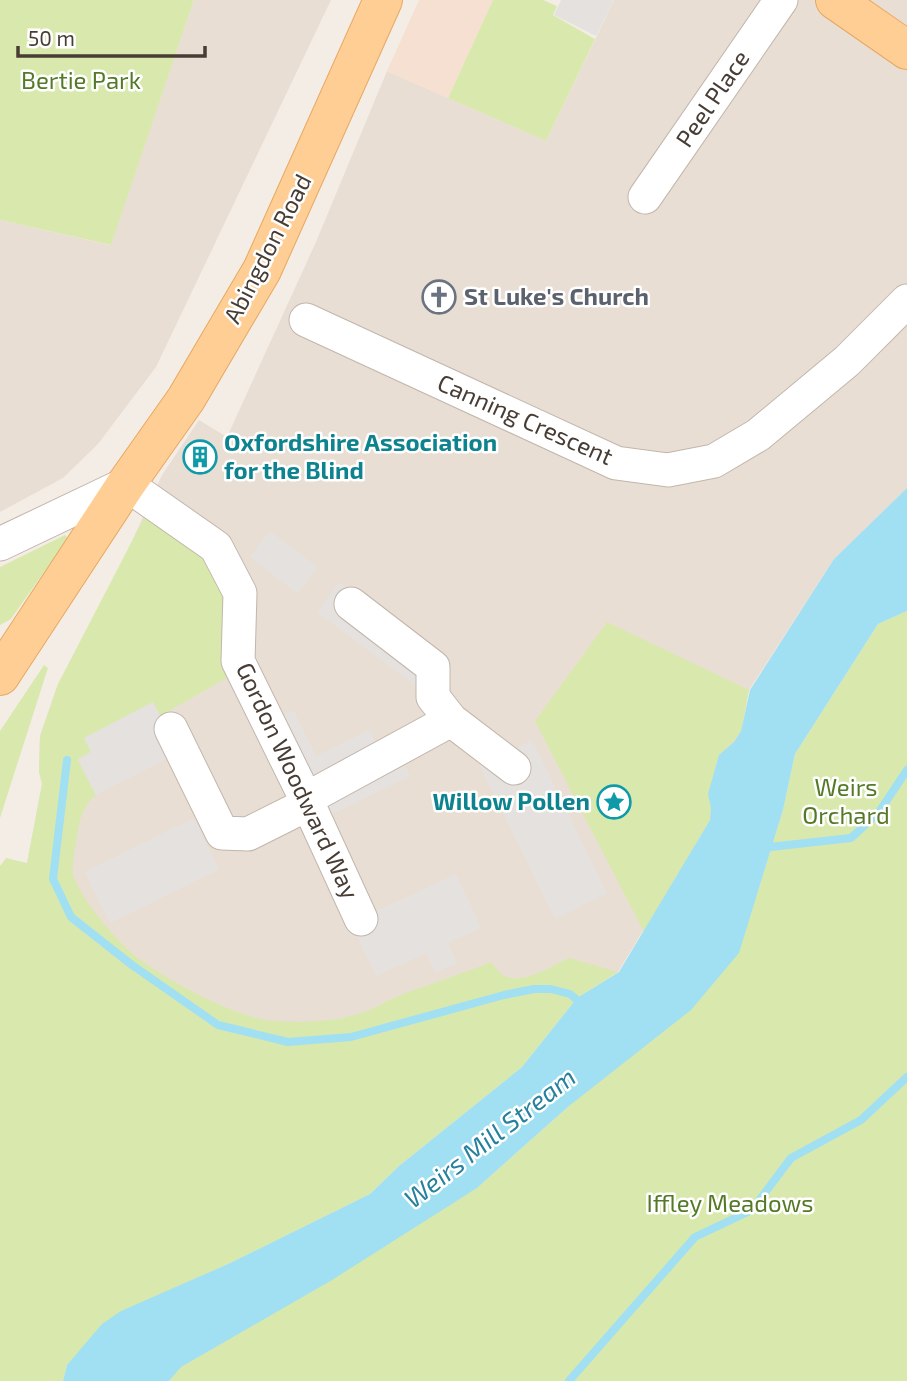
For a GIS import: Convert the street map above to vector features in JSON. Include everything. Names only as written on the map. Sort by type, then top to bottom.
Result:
[{"type":"main road","name":"Abingdon Road","points":[[0,676],[126,484],[186,399],[262,270],[383,0]]},
{"type":"main road","points":[[835,0],[907,50]]},
{"type":"street","name":"Peel Place","points":[[645,197],[781,0]]},
{"type":"street","name":"Canning Crescent","points":[[306,320],[616,463],[668,470],[714,461],[758,435],[847,360],[907,301]]},
{"type":"street","name":"Abingdon Road","points":[[0,544],[126,484]]},
{"type":"street","name":"Gordon Woodward Way","points":[[126,484],[216,547],[240,593],[238,661],[306,799],[360,919]]},
{"type":"street","points":[[351,604],[433,667],[433,697],[451,720],[513,768]]},
{"type":"street","points":[[171,729],[222,833],[248,834],[298,809],[306,799],[451,720]]},
{"type":"shaded area","points":[[194,0],[331,0],[156,367],[98,444],[63,478],[0,512],[0,220],[110,245]]},
{"type":"shaded area","points":[[419,0],[493,0],[448,98],[387,71]]},
{"type":"shaded area","points":[[561,0],[614,0],[596,36],[554,15]]},
{"type":"shaded area","points":[[614,0],[907,0],[907,488],[834,559],[749,690],[741,731],[710,820],[618,972],[577,998],[216,1035],[27,863],[42,784],[39,772],[40,736],[58,684],[118,572],[162,475],[199,420],[227,437],[316,242],[387,71],[546,141]]},
{"type":"shaded area","points":[[270,531],[318,567],[297,593],[250,557]]},
{"type":"shaded area","points":[[339,582],[451,668],[431,697],[317,612]]},
{"type":"shaded area","points":[[153,702],[170,735],[169,758],[96,795],[78,759],[91,752],[84,738]]},
{"type":"shaded area","points":[[293,710],[316,756],[370,730],[378,747],[392,740],[410,776],[321,820],[272,721]]},
{"type":"shaded area","points":[[532,740],[607,893],[555,919],[480,766]]},
{"type":"shaded area","points":[[194,818],[219,870],[110,923],[85,872]]},
{"type":"shaded area","points":[[456,874],[481,928],[448,943],[457,963],[435,973],[426,953],[376,976],[351,923]]},
{"type":"green space","name":"Bertie Park","points":[[0,0],[194,0],[111,245],[0,220]]},
{"type":"green space","points":[[493,0],[543,0],[557,6],[553,15],[595,39],[546,141],[448,98]]},
{"type":"green space","points":[[146,514],[212,560],[230,604],[223,622],[222,639],[232,675],[160,716],[153,702],[92,752],[78,760],[96,795],[88,803],[80,819],[73,874],[91,907],[130,951],[150,967],[218,1004],[252,1017],[291,1022],[327,1020],[362,1013],[396,997],[491,962],[501,974],[511,978],[537,974],[569,958],[618,972],[577,998],[522,1067],[399,1166],[370,1194],[228,1264],[121,1312],[67,1365],[63,1381],[0,1381],[0,866],[6,858],[27,863],[42,784],[39,772],[40,736],[58,684]]},
{"type":"green space","points":[[65,535],[68,538],[11,619],[0,625],[0,567]]},
{"type":"green space","name":"Iffley Meadows","points":[[907,611],[907,1381],[169,1381],[180,1367],[477,1188],[569,1106],[757,894],[783,810],[795,754],[878,624]]},
{"type":"green space","points":[[607,622],[749,690],[741,731],[719,755],[708,794],[710,820],[644,932],[535,721]]},
{"type":"green space","points":[[44,665],[48,668],[0,818],[0,731]]},
{"type":"water","name":"Weirs Mill Stream","points":[[907,488],[907,611],[878,624],[795,754],[783,810],[739,953],[691,1010],[569,1106],[477,1188],[332,1280],[181,1367],[169,1381],[63,1381],[67,1365],[102,1324],[121,1311],[228,1264],[370,1194],[399,1166],[522,1067],[577,998],[619,972],[710,820],[708,794],[719,755],[734,742],[741,731],[750,690],[834,559]]},
{"type":"waterway","points":[[67,760],[53,879],[71,917],[132,965],[218,1025],[288,1042],[351,1037],[534,989],[551,989],[570,994],[582,1004]]},
{"type":"waterway","points":[[761,848],[851,838],[879,812],[907,770]]},
{"type":"waterway","points":[[569,1381],[695,1237],[752,1210],[791,1158],[861,1120],[907,1077]]},
{"type":"place","name":"St Luke's Church","points":[[439,297]]},
{"type":"place","name":"Oxfordshire Association for the Blind","points":[[200,457]]},
{"type":"place","name":"Willow Pollen","points":[[614,802]]},
{"type":"park label","name":"Weirs Orchard","points":[[846,802]]}]
